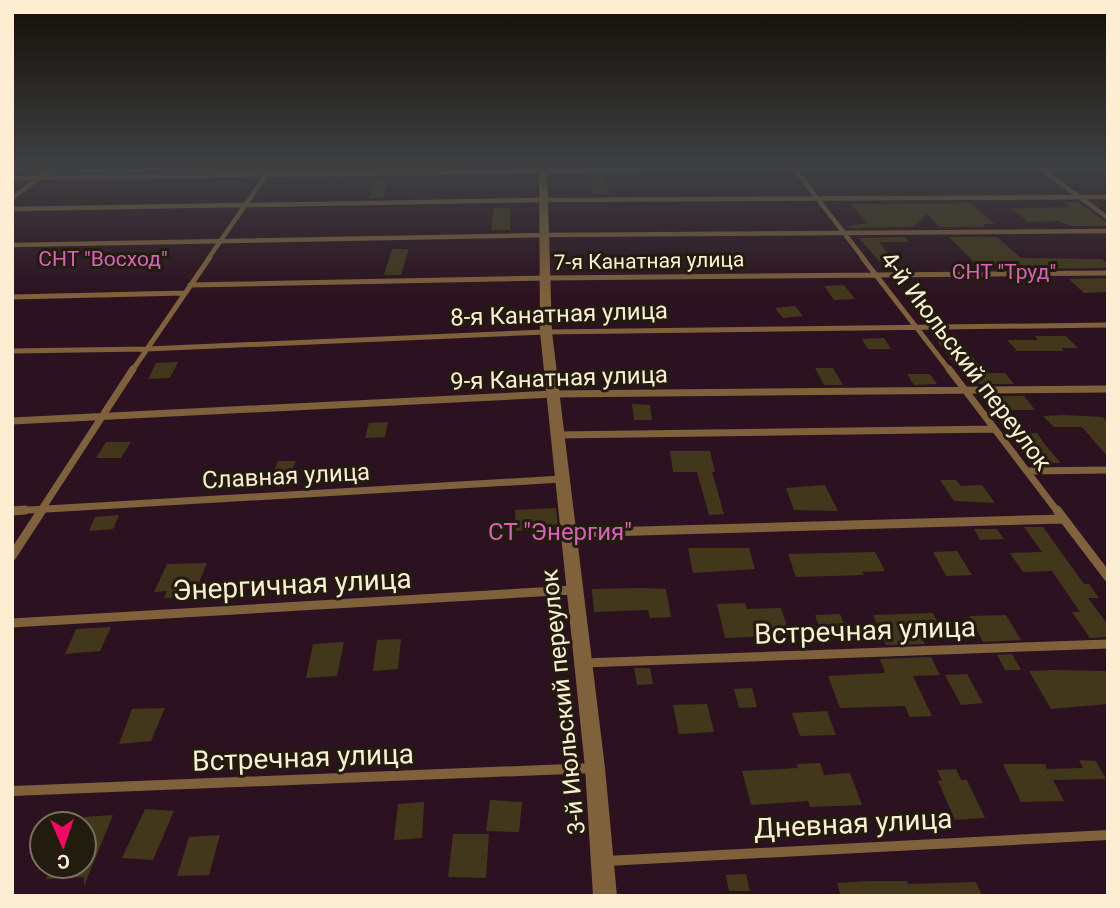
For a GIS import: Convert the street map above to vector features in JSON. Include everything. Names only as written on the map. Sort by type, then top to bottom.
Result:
[{"type":"street","name":"3-й Июльский переулок","points":[[545,210],[546,332],[595,768],[605,896]]},
{"type":"lane","points":[[12,556],[146,349],[242,210]]},
{"type":"lane","name":"4-й Июльский переулок","points":[[827,210],[1108,578]]},
{"type":"lane","points":[[12,245],[546,235],[1108,231]]},
{"type":"lane","name":"7-я Канатная улица","points":[[190,285],[547,278],[1108,273]]},
{"type":"lane","points":[[12,297],[185,293]]},
{"type":"lane","name":"8-я Канатная улица","points":[[12,351],[146,349],[546,332],[1108,325]]},
{"type":"lane","name":"9-я Канатная улица","points":[[12,421],[553,394],[1108,389]]},
{"type":"lane","points":[[557,435],[994,429]]},
{"type":"lane","points":[[1027,471],[1108,470]]},
{"type":"lane","name":"Славная улица","points":[[12,511],[562,479]]},
{"type":"lane","points":[[568,533],[1063,519]]},
{"type":"lane","name":"Энергичная улица","points":[[12,624],[574,590]]},
{"type":"lane","name":"Встречная улица","points":[[583,663],[1108,644]]},
{"type":"lane","name":"Встречная улица","points":[[12,792],[595,768]]},
{"type":"lane","name":"Дневная улица","points":[[602,862],[1108,835]]},
{"type":"green space","name":"СТ \"Энергия\"","points":[[12,210],[1108,210],[1108,896],[12,896]]},
{"type":"building","points":[[494,210],[510,210],[510,230],[491,230]]},
{"type":"building","points":[[856,210],[979,210],[995,224],[983,224],[986,227],[940,227],[927,214],[913,227],[849,226],[867,223]]},
{"type":"building","points":[[1014,210],[1090,210],[1108,223],[1108,226],[1071,226],[1058,221],[1028,222]]},
{"type":"building","points":[[905,237],[909,242],[879,242],[894,261],[879,261],[859,238]]},
{"type":"building","points":[[949,237],[997,237],[1021,258],[1102,259],[1108,264],[1108,268],[1011,269],[1007,265],[976,264]]},
{"type":"building","points":[[392,249],[409,249],[401,275],[384,275]]},
{"type":"building","points":[[1108,278],[1108,292],[1084,293],[1069,279]]},
{"type":"building","points":[[844,285],[855,299],[834,300],[824,286]]},
{"type":"building","points":[[795,306],[803,316],[783,318],[775,308]]},
{"type":"building","points":[[953,334],[980,366],[984,366],[989,373],[1005,373],[1014,384],[979,384],[963,362],[954,363],[938,342],[947,342]]},
{"type":"building","points":[[1035,336],[1066,336],[1078,348],[1061,348],[1064,351],[1017,351],[1007,340],[1038,340]]},
{"type":"building","points":[[884,338],[891,349],[868,349],[862,339]]},
{"type":"building","points":[[178,362],[170,378],[148,379],[156,363]]},
{"type":"building","points":[[815,368],[833,368],[843,385],[824,385]]},
{"type":"building","points":[[907,374],[930,374],[937,384],[914,385]]},
{"type":"building","points":[[989,396],[1024,396],[1035,410],[995,410],[987,398],[990,398]]},
{"type":"building","points":[[632,404],[650,405],[652,420],[634,420]]},
{"type":"building","points":[[1043,416],[1103,417],[1108,423],[1108,457],[1082,427],[1054,427]]},
{"type":"building","points":[[388,422],[385,437],[365,438],[369,423]]},
{"type":"building","points":[[1037,433],[1061,463],[1037,463],[1015,434]]},
{"type":"building","points":[[106,442],[131,442],[121,458],[96,458]]},
{"type":"building","points":[[670,451],[710,451],[715,472],[712,472],[724,514],[709,515],[697,472],[673,472]]},
{"type":"building","points":[[278,461],[296,461],[288,479],[271,479]]},
{"type":"building","points":[[940,480],[956,480],[961,486],[982,485],[995,503],[954,501]]},
{"type":"building","points":[[825,485],[838,511],[794,510],[786,488]]},
{"type":"building","points":[[556,508],[558,528],[516,531],[515,510]]},
{"type":"building","points":[[119,515],[113,529],[89,531],[95,517]]},
{"type":"building","points":[[1024,527],[1043,527],[1084,584],[1089,584],[1099,598],[1088,598],[1108,625],[1108,637],[1090,638],[1072,612],[1080,612],[1052,571],[1023,572],[1010,553],[1042,552]]},
{"type":"building","points":[[974,529],[997,529],[1004,539],[980,540]]},
{"type":"building","points":[[688,548],[749,548],[755,569],[693,573]]},
{"type":"building","points":[[957,551],[972,575],[946,576],[933,552]]},
{"type":"building","points":[[875,552],[885,571],[862,572],[864,575],[796,577],[788,554]]},
{"type":"building","points":[[207,563],[193,597],[164,598],[167,591],[154,592],[167,564]]},
{"type":"building","points":[[592,589],[666,589],[671,617],[650,618],[648,610],[594,612]]},
{"type":"building","points":[[745,603],[747,609],[781,608],[790,635],[725,638],[717,604]]},
{"type":"building","points":[[933,613],[944,636],[921,637],[925,644],[886,645],[873,615]]},
{"type":"building","points":[[840,614],[850,638],[824,639],[815,615]]},
{"type":"building","points":[[1006,615],[1021,640],[983,642],[969,616]]},
{"type":"building","points":[[111,627],[100,651],[65,654],[76,629]]},
{"type":"building","points":[[401,639],[398,669],[373,671],[377,640]]},
{"type":"building","points":[[344,642],[337,676],[306,678],[313,644]]},
{"type":"building","points":[[1012,654],[1021,670],[1005,670],[997,655]]},
{"type":"building","points":[[931,657],[940,675],[913,676],[932,716],[910,717],[905,706],[840,708],[828,676],[885,673],[880,659]]},
{"type":"building","points":[[634,668],[650,668],[653,684],[637,685]]},
{"type":"building","points":[[1029,671],[1105,671],[1108,675],[1108,704],[1051,709]]},
{"type":"building","points":[[967,674],[983,703],[961,705],[945,675]]},
{"type":"building","points":[[752,688],[757,707],[739,708],[734,689]]},
{"type":"building","points":[[707,704],[714,732],[679,734],[673,705]]},
{"type":"building","points":[[165,708],[151,741],[119,744],[132,709]]},
{"type":"building","points":[[827,711],[836,735],[800,736],[792,713]]},
{"type":"building","points":[[1079,760],[1096,761],[1106,779],[1053,780],[1064,801],[1021,802],[1003,764],[1045,764],[1047,769],[1083,768]]},
{"type":"building","points":[[820,763],[824,775],[850,773],[862,805],[810,807],[808,801],[751,805],[742,771],[798,768],[797,764]]},
{"type":"building","points":[[956,769],[961,780],[967,780],[985,818],[955,820],[938,781],[942,781],[937,770]]},
{"type":"building","points":[[490,800],[522,802],[519,832],[486,831]]},
{"type":"building","points":[[424,802],[422,838],[394,840],[398,804]]},
{"type":"building","points":[[145,809],[174,811],[153,860],[122,858]]},
{"type":"building","points":[[113,815],[98,852],[98,816]]},
{"type":"building","points":[[453,834],[489,834],[486,878],[448,877]]},
{"type":"building","points":[[220,835],[209,875],[177,876],[189,837]]},
{"type":"building","points":[[746,874],[750,891],[729,891],[726,875]]},
{"type":"building","points":[[907,881],[908,884],[976,882],[982,896],[841,896],[837,883]]},
{"type":"park label","name":"СНТ \"Восход\"","points":[[103,259]]},
{"type":"park label","name":"СНТ \"Труд\"","points":[[1004,272]]}]
